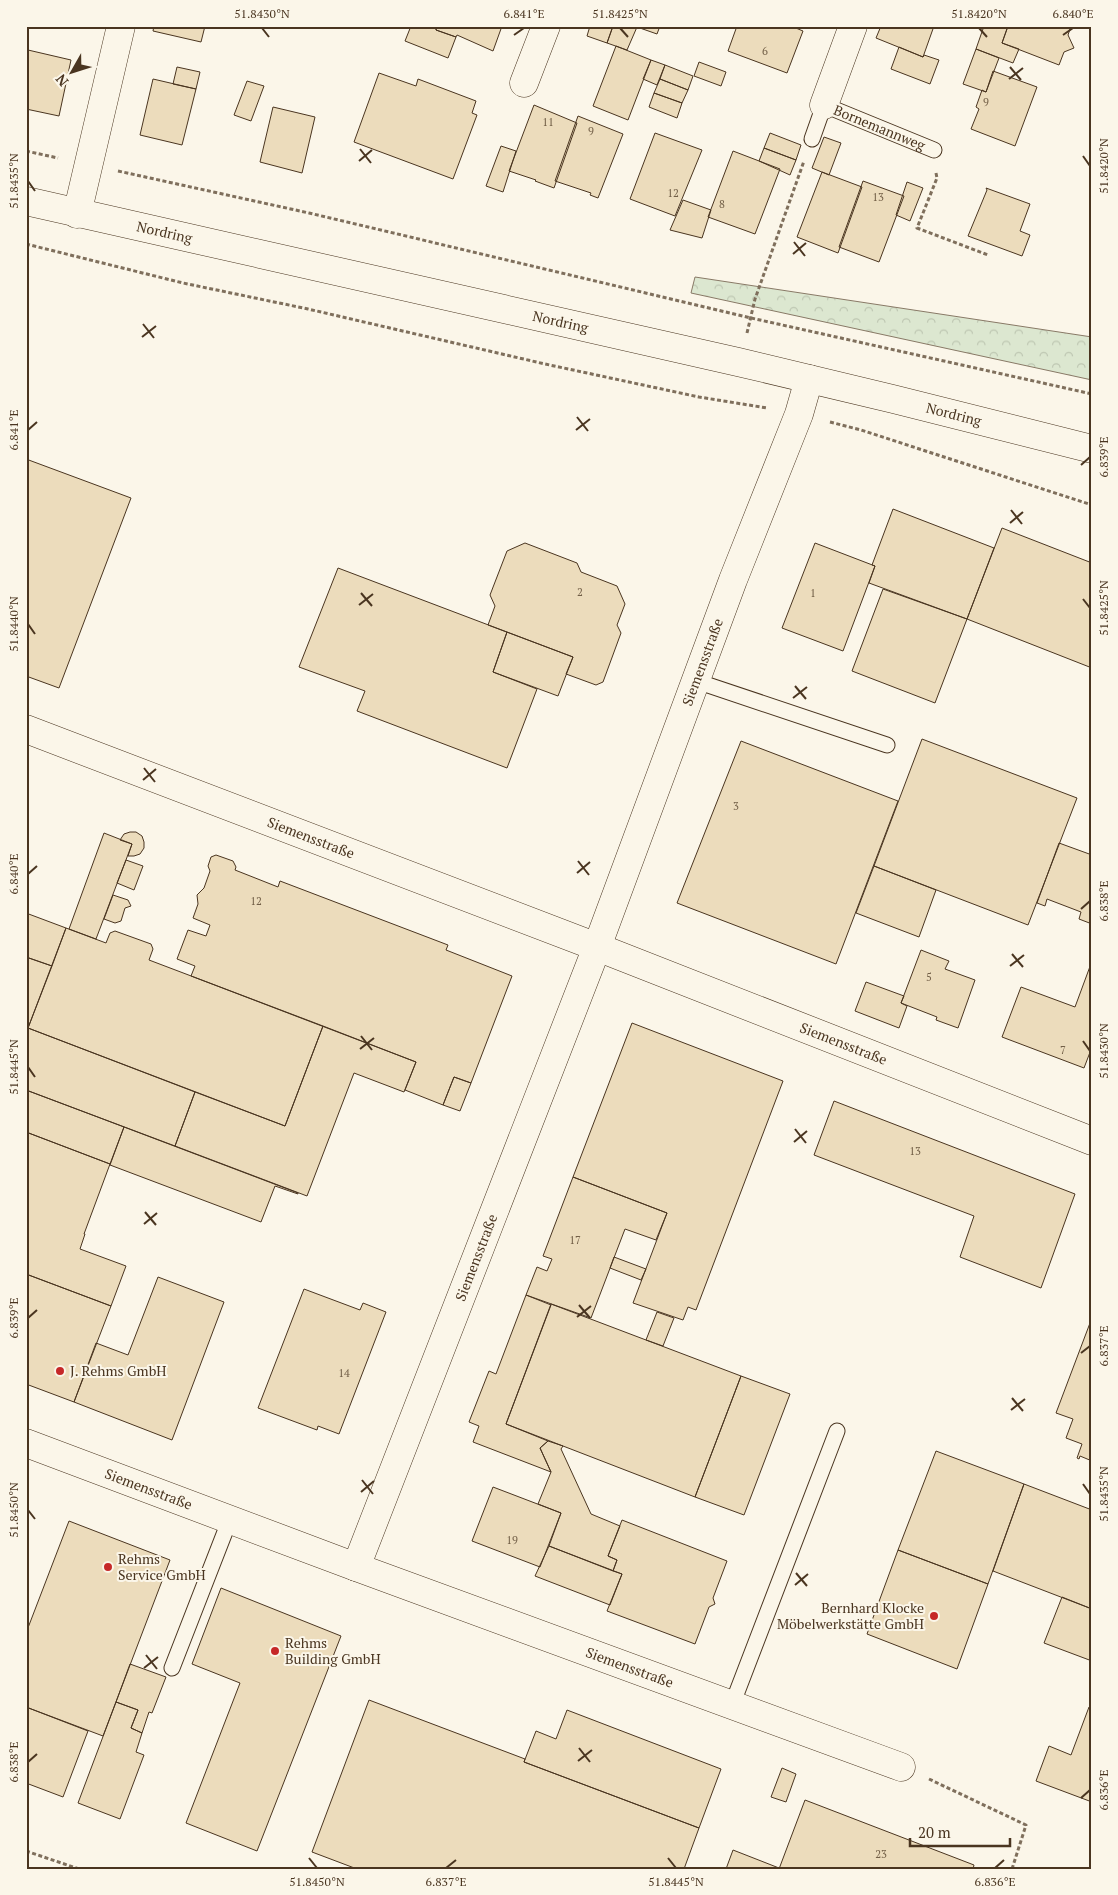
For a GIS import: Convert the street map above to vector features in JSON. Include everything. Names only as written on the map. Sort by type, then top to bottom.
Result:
[{"type":"street","points":[[78,214],[121,26]]},
{"type":"street","points":[[524,83],[546,26]]},
{"type":"street","name":"Bornemannweg","points":[[824,105],[853,26]]},
{"type":"street","name":"Nordring","points":[[26,201],[738,362],[1092,449]]},
{"type":"street","name":"Siemensstraße","points":[[356,1567],[597,947],[696,681],[799,414],[809,379]]},
{"type":"street","name":"Siemensstraße","points":[[26,729],[597,947],[1092,1141]]},
{"type":"street","name":"Siemensstraße","points":[[26,1443],[356,1567],[901,1767]]},
{"type":"lane","name":"Bornemannweg","points":[[812,139],[824,105],[934,150]]},
{"type":"lane","points":[[696,681],[887,745]]},
{"type":"lane","points":[[732,1705],[837,1431]]},
{"type":"lane","points":[[172,1668],[230,1519]]},
{"type":"path","points":[[738,362],[755,299],[812,139]]},
{"type":"path","points":[[934,150],[937,178],[918,228],[988,255]]},
{"type":"path","points":[[26,151],[309,213],[751,318],[1092,394]]},
{"type":"path","points":[[26,244],[183,283],[308,309],[554,366],[698,397],[799,414],[861,430],[1092,505]]},
{"type":"path","points":[[901,1767],[1026,1824],[1012,1869]]},
{"type":"path","points":[[26,1851],[79,1869]]},
{"type":"green space","points":[[695,277],[1092,337],[1092,380],[691,293]]},
{"type":"building","points":[[154,26],[205,26],[201,42],[153,31]]},
{"type":"building","points":[[411,26],[432,26],[436,30],[456,37],[448,58],[405,41]]},
{"type":"building","points":[[437,26],[502,26],[493,51],[457,35],[456,37],[436,30]]},
{"type":"building","points":[[590,26],[613,26],[607,43],[587,36]]},
{"type":"building","points":[[613,26],[660,26],[657,34],[637,27],[627,50],[607,43]]},
{"type":"building","points":[[737,26],[791,26],[803,31],[787,73],[728,51]]},
{"type":"building","points":[[881,26],[934,26],[923,57],[876,38]]},
{"type":"building","points":[[984,26],[1008,26],[1002,43],[1019,49],[1013,63],[976,49]]},
{"type":"building","points":[[1008,26],[1071,26],[1068,35],[1074,48],[1064,52],[1059,65],[1002,43]]},
{"type":"building","points":[[616,46],[651,60],[628,120],[593,106]]},
{"type":"building","points":[[899,47],[923,57],[924,55],[939,60],[930,84],[891,69]]},
{"type":"building","points":[[976,49],[999,58],[986,92],[963,84]]},
{"type":"building","points":[[28,50],[71,60],[59,116],[26,109],[26,60]]},
{"type":"building","points":[[651,60],[665,65],[657,85],[643,79]]},
{"type":"building","points":[[699,62],[726,72],[721,86],[694,76]]},
{"type":"building","points":[[665,65],[693,76],[688,90],[660,79]]},
{"type":"building","points":[[177,67],[200,72],[196,89],[173,84]]},
{"type":"building","points":[[993,71],[1037,87],[1015,146],[971,129],[979,109],[976,107],[982,90],[986,92]]},
{"type":"building","points":[[379,73],[416,86],[418,79],[476,101],[472,113],[477,115],[453,179],[354,142]]},
{"type":"building","points":[[153,79],[196,89],[182,145],[140,135]]},
{"type":"building","points":[[660,79],[688,90],[682,103],[654,93]]},
{"type":"building","points":[[247,81],[264,86],[251,121],[234,115]]},
{"type":"building","points":[[654,93],[682,103],[677,118],[649,107]]},
{"type":"building","points":[[534,105],[577,123],[554,188],[509,171]]},
{"type":"building","points":[[273,107],[315,117],[302,173],[260,162]]},
{"type":"building","points":[[578,116],[623,134],[598,198],[590,195],[591,193],[555,181]]},
{"type":"building","points":[[655,133],[702,150],[675,216],[630,199]]},
{"type":"building","points":[[770,133],[801,145],[796,160],[764,148]]},
{"type":"building","points":[[824,137],[841,143],[829,175],[812,168]]},
{"type":"building","points":[[501,146],[516,151],[503,192],[486,186]]},
{"type":"building","points":[[764,148],[796,160],[790,175],[759,161]]},
{"type":"building","points":[[733,151],[780,169],[755,234],[708,217]]},
{"type":"building","points":[[822,172],[862,187],[838,253],[797,237]]},
{"type":"building","points":[[863,181],[904,196],[879,262],[839,247]]},
{"type":"building","points":[[907,182],[923,188],[910,221],[896,215]]},
{"type":"building","points":[[986,188],[1030,204],[1020,231],[1030,235],[1022,256],[968,236],[987,190]]},
{"type":"building","points":[[683,200],[711,210],[702,238],[670,230]]},
{"type":"building","points":[[26,459],[131,498],[59,688],[26,676]]},
{"type":"building","points":[[893,509],[994,548],[967,619],[869,583],[875,566],[872,565]]},
{"type":"building","points":[[1002,528],[1092,563],[1092,668],[967,619]]},
{"type":"building","points":[[525,543],[577,563],[581,572],[617,586],[625,604],[617,625],[621,633],[603,682],[596,685],[566,674],[573,657],[488,625],[495,606],[490,595],[507,551]]},
{"type":"building","points":[[815,543],[875,566],[843,651],[782,628]]},
{"type":"building","points":[[338,568],[507,632],[493,672],[537,689],[507,768],[357,711],[365,691],[299,667]]},
{"type":"building","points":[[883,589],[967,619],[935,703],[852,671]]},
{"type":"building","points":[[507,632],[573,657],[558,696],[493,672]]},
{"type":"building","points":[[922,739],[1077,798],[1028,925],[874,866]]},
{"type":"building","points":[[741,741],[898,801],[836,964],[677,903]]},
{"type":"building","points":[[136,832],[142,836],[144,842],[144,848],[140,854],[134,856],[128,856],[132,844],[120,840],[124,834]]},
{"type":"building","points":[[104,833],[132,844],[96,939],[69,929]]},
{"type":"building","points":[[1059,843],[1092,855],[1092,924],[1079,919],[1081,912],[1047,899],[1045,906],[1037,903]]},
{"type":"building","points":[[216,855],[233,861],[236,867],[235,870],[278,887],[280,881],[448,945],[446,950],[512,976],[471,1083],[454,1077],[443,1105],[405,1090],[416,1062],[191,976],[195,966],[177,959],[188,930],[206,936],[210,925],[193,918],[198,904],[197,895],[204,888],[210,871],[208,866],[211,857]]},
{"type":"building","points":[[126,860],[143,866],[134,890],[117,883]]},
{"type":"building","points":[[874,866],[936,890],[919,937],[856,913]]},
{"type":"building","points":[[113,895],[128,900],[131,906],[125,908],[121,921],[115,923],[104,919]]},
{"type":"building","points":[[26,913],[66,928],[52,966],[26,957]]},
{"type":"building","points":[[66,928],[106,943],[110,933],[115,931],[151,944],[153,949],[149,960],[323,1026],[285,1126],[28,1028]]},
{"type":"building","points":[[921,950],[949,961],[945,969],[975,980],[958,1028],[936,1020],[937,1017],[901,1003]]},
{"type":"building","points":[[26,957],[52,966],[28,1028],[195,1092],[175,1146],[26,1090]]},
{"type":"building","points":[[1092,961],[1092,1047],[1084,1068],[1002,1037],[1021,987],[1075,1007]]},
{"type":"building","points":[[866,982],[904,996],[901,1003],[907,1006],[899,1028],[855,1011]]},
{"type":"building","points":[[632,1023],[783,1081],[696,1310],[688,1307],[683,1320],[633,1303],[667,1213],[573,1177]]},
{"type":"building","points":[[323,1026],[416,1062],[404,1092],[354,1073],[307,1196],[175,1146],[195,1092],[285,1126]]},
{"type":"building","points":[[454,1077],[471,1083],[460,1111],[443,1105]]},
{"type":"building","points":[[26,1090],[124,1127],[110,1164],[26,1132]]},
{"type":"building","points":[[834,1101],[1075,1194],[1041,1288],[960,1257],[974,1216],[814,1155]]},
{"type":"building","points":[[124,1127],[298,1194],[275,1186],[261,1222],[110,1165]]},
{"type":"building","points":[[26,1132],[110,1164],[80,1249],[126,1266],[111,1306],[26,1274]]},
{"type":"building","points":[[573,1177],[667,1213],[656,1240],[625,1229],[591,1318],[526,1295],[537,1267],[547,1271],[552,1259],[543,1256]]},
{"type":"building","points":[[614,1257],[646,1269],[641,1280],[610,1268]]},
{"type":"building","points":[[26,1274],[111,1306],[74,1402],[26,1384]]},
{"type":"building","points":[[158,1277],[224,1302],[172,1440],[74,1402],[96,1343],[128,1355]]},
{"type":"building","points":[[304,1289],[360,1310],[363,1303],[386,1312],[339,1434],[318,1426],[317,1430],[258,1408]]},
{"type":"building","points":[[526,1295],[551,1305],[506,1424],[548,1441],[540,1448],[551,1472],[473,1442],[479,1426],[469,1422],[489,1371],[496,1374]]},
{"type":"building","points":[[551,1304],[741,1376],[695,1497],[506,1424]]},
{"type":"building","points":[[657,1312],[674,1318],[663,1346],[646,1340]]},
{"type":"building","points":[[1090,1323],[1092,1324],[1092,1461],[1080,1456],[1079,1459],[1077,1458],[1082,1444],[1066,1438],[1073,1419],[1056,1413]]},
{"type":"building","points":[[741,1376],[790,1394],[744,1515],[695,1497]]},
{"type":"building","points":[[548,1441],[563,1446],[561,1449],[591,1514],[620,1526],[608,1556],[617,1560],[613,1571],[549,1546],[561,1513],[538,1504],[551,1472],[540,1448]]},
{"type":"building","points":[[936,1451],[1024,1484],[988,1584],[898,1550]]},
{"type":"building","points":[[1024,1484],[1092,1510],[1092,1609],[993,1571]]},
{"type":"building","points":[[493,1487],[561,1513],[540,1567],[472,1541]]},
{"type":"building","points":[[622,1520],[727,1561],[713,1598],[715,1604],[709,1607],[695,1644],[607,1611],[622,1574],[613,1571],[617,1560],[608,1556]]},
{"type":"building","points":[[69,1521],[170,1560],[103,1736],[26,1707],[26,1633]]},
{"type":"building","points":[[549,1546],[622,1574],[610,1605],[535,1576]]},
{"type":"building","points":[[898,1550],[988,1584],[957,1669],[867,1634]]},
{"type":"building","points":[[221,1588],[341,1636],[257,1851],[186,1823],[240,1683],[192,1664]]},
{"type":"building","points":[[1062,1597],[1092,1609],[1092,1661],[1044,1643]]},
{"type":"building","points":[[130,1664],[166,1677],[152,1713],[149,1712],[142,1733],[131,1728],[138,1710],[116,1702]]},
{"type":"building","points":[[369,1700],[525,1759],[524,1762],[699,1828],[684,1869],[357,1869],[312,1852]]},
{"type":"building","points":[[116,1702],[138,1710],[131,1728],[142,1733],[136,1752],[144,1755],[120,1819],[78,1803]]},
{"type":"building","points":[[1092,1705],[1092,1802],[1036,1781],[1049,1746],[1071,1755],[1089,1707]]},
{"type":"building","points":[[26,1707],[88,1731],[63,1797],[26,1783]]},
{"type":"building","points":[[567,1710],[721,1769],[699,1828],[524,1762],[536,1731],[556,1739]]},
{"type":"building","points":[[782,1768],[796,1774],[786,1802],[771,1797]]},
{"type":"building","points":[[805,1800],[974,1865],[973,1869],[779,1869]]},
{"type":"building","points":[[733,1850],[779,1868],[779,1869],[726,1869]]},
{"type":"place","name":"J. Rehms GmbH","points":[[60,1371]]},
{"type":"place","name":"Rehms Service GmbH","points":[[108,1567]]},
{"type":"place","name":"Bernhard Klocke Möbelwerkstätte GmbH","points":[[934,1616]]},
{"type":"place","name":"Rehms Building GmbH","points":[[275,1651]]}]
